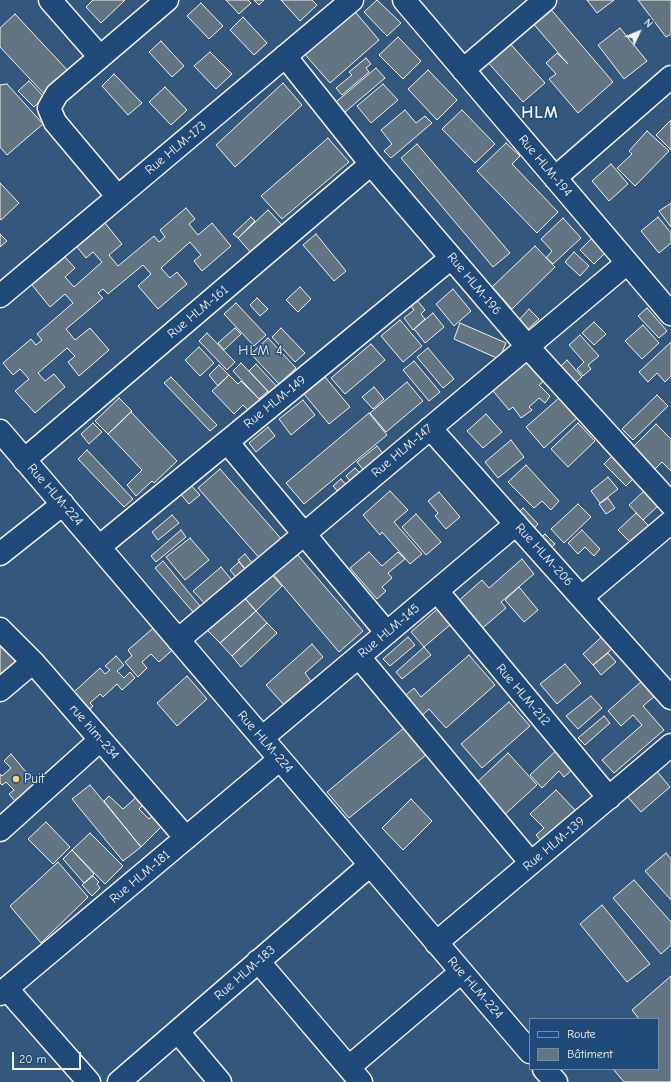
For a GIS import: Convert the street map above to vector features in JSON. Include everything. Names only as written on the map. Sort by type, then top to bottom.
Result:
[{"type":"street","points":[[50,0],[100,57]]},
{"type":"street","points":[[118,197],[55,122],[50,108],[57,94],[167,0]]},
{"type":"street","name":"Rue HLM-173","points":[[0,296],[352,0]]},
{"type":"street","name":"Rue HLM-194","points":[[404,0],[627,263],[667,301]]},
{"type":"street","points":[[463,70],[545,0]]},
{"type":"street","name":"Rue HLM-196","points":[[285,56],[371,164],[451,258],[527,346],[671,504]]},
{"type":"street","points":[[555,178],[671,77]]},
{"type":"street","name":"Rue HLM-161","points":[[24,460],[371,164]]},
{"type":"street","name":"Rue HLM-149","points":[[99,547],[451,258]]},
{"type":"street","name":"Rue HLM-147","points":[[178,640],[627,263]]},
{"type":"street","name":"Rue HLM-206","points":[[430,428],[582,597],[667,684]]},
{"type":"street","name":"Rue HLM-224","points":[[0,431],[529,1051]]},
{"type":"street","points":[[227,442],[387,633]]},
{"type":"street","points":[[0,554],[63,504]]},
{"type":"street","points":[[582,597],[671,522]]},
{"type":"street","name":"Rue HLM-145","points":[[262,738],[516,524]]},
{"type":"street","name":"Rue HLM-212","points":[[437,591],[609,798]]},
{"type":"street","name":"rue hlm-234","points":[[0,629],[33,662],[186,838]]},
{"type":"street","points":[[359,657],[531,863]]},
{"type":"street","points":[[0,690],[33,662]]},
{"type":"street","points":[[0,830],[100,740]]},
{"type":"street","name":"Rue HLM-139","points":[[436,943],[671,745]]},
{"type":"street","name":"Rue HLM-181","points":[[3,992],[280,759]]},
{"type":"street","name":"Rue HLM-183","points":[[119,1082],[370,865]]},
{"type":"street","points":[[258,961],[355,1075],[461,972]]},
{"type":"street","points":[[3,992],[89,1082]]},
{"type":"street","points":[[178,1032],[220,1082]]},
{"type":"street","points":[[545,1070],[556,1082]]},
{"type":"building","points":[[93,0],[125,0],[101,23],[86,7]]},
{"type":"building","points":[[226,0],[248,0],[251,3],[239,14]]},
{"type":"building","points":[[254,0],[264,0],[259,5]]},
{"type":"building","points":[[281,0],[312,0],[317,5],[300,21]]},
{"type":"building","points":[[377,0],[401,23],[387,36],[364,12]]},
{"type":"building","points":[[587,0],[614,0],[597,13]]},
{"type":"building","points":[[638,0],[671,0],[671,34],[666,37]]},
{"type":"building","points":[[201,3],[223,26],[209,39],[187,16]]},
{"type":"building","points":[[548,6],[613,82],[578,113],[549,79],[556,74],[546,63],[557,53],[568,64],[531,21]]},
{"type":"building","points":[[351,7],[379,40],[330,83],[302,51]]},
{"type":"building","points":[[15,14],[70,73],[46,96],[0,47],[0,28]]},
{"type":"building","points":[[243,17],[267,43],[254,55],[230,30]]},
{"type":"building","points":[[620,28],[647,61],[624,79],[598,45]]},
{"type":"building","points":[[398,37],[421,61],[403,79],[379,55]]},
{"type":"building","points":[[507,40],[545,83],[523,102],[485,59]]},
{"type":"building","points":[[161,41],[184,66],[172,77],[149,52]]},
{"type":"building","points":[[210,52],[232,74],[216,89],[194,66]]},
{"type":"building","points":[[366,58],[371,64],[366,68],[369,72],[342,95],[336,88],[352,75],[349,72]]},
{"type":"building","points":[[376,68],[385,78],[345,112],[336,102]]},
{"type":"building","points":[[428,70],[457,100],[437,120],[408,89]]},
{"type":"building","points":[[114,74],[142,103],[128,115],[102,86]]},
{"type":"building","points":[[29,81],[44,97],[34,107],[18,91]]},
{"type":"building","points":[[283,83],[302,105],[235,167],[216,145]]},
{"type":"building","points":[[7,84],[43,124],[7,155],[0,147],[0,85]]},
{"type":"building","points":[[383,84],[398,100],[371,123],[357,106]]},
{"type":"building","points":[[165,87],[187,110],[171,125],[149,102]]},
{"type":"building","points":[[405,110],[416,123],[425,116],[432,123],[391,158],[384,151],[392,144],[381,130]]},
{"type":"building","points":[[462,110],[495,144],[475,163],[442,129]]},
{"type":"building","points":[[671,120],[671,150],[656,135]]},
{"type":"building","points":[[647,131],[669,151],[635,186],[617,168],[632,154],[629,151]]},
{"type":"building","points":[[328,138],[349,162],[282,219],[261,196]]},
{"type":"building","points":[[506,143],[520,156],[512,164],[558,212],[537,233],[477,171]]},
{"type":"building","points":[[417,144],[510,253],[493,267],[401,158]]},
{"type":"building","points":[[611,164],[628,184],[609,201],[592,181]]},
{"type":"building","points":[[0,183],[19,203],[1,220],[0,219]]},
{"type":"building","points":[[671,203],[671,227],[659,211]]},
{"type":"building","points":[[186,208],[195,219],[189,224],[198,235],[212,223],[231,246],[202,271],[194,261],[201,255],[190,242],[161,268],[170,278],[177,272],[187,284],[158,309],[138,286],[151,274],[143,265],[108,294],[103,289],[98,293],[103,298],[66,329],[75,340],[90,328],[109,350],[79,376],[68,362],[75,356],[67,348],[38,373],[45,381],[54,374],[65,387],[35,413],[15,391],[29,379],[20,369],[13,375],[3,363],[31,339],[36,345],[42,340],[37,334],[73,303],[65,294],[50,307],[32,285],[65,257],[75,268],[65,277],[74,287],[102,262],[93,252],[86,258],[77,247],[105,223],[122,244],[109,255],[118,266],[154,236],[159,242],[165,237],[160,230]]},
{"type":"building","points":[[268,210],[282,225],[252,254],[238,238]]},
{"type":"building","points":[[251,217],[255,221],[238,238],[233,234]]},
{"type":"building","points":[[658,217],[671,233],[671,243],[659,253],[641,231]]},
{"type":"building","points":[[563,218],[581,238],[553,264],[546,258],[552,251],[541,239]]},
{"type":"building","points":[[0,234],[7,241],[0,247]]},
{"type":"building","points":[[316,234],[346,271],[334,281],[303,245]]},
{"type":"building","points":[[592,238],[606,252],[594,264],[580,250]]},
{"type":"building","points":[[535,246],[555,267],[512,309],[492,287]]},
{"type":"building","points":[[574,252],[589,266],[580,276],[565,262]]},
{"type":"building","points":[[300,287],[311,299],[298,312],[286,300]]},
{"type":"building","points":[[453,289],[471,311],[454,326],[436,304]]},
{"type":"building","points":[[411,293],[425,310],[421,314],[425,319],[413,330],[404,318],[414,310],[405,299]]},
{"type":"building","points":[[257,298],[268,309],[260,316],[250,305]]},
{"type":"building","points":[[236,303],[266,335],[254,346],[224,314]]},
{"type":"building","points":[[647,308],[667,331],[659,338],[638,316]]},
{"type":"building","points":[[529,309],[539,319],[527,330],[518,321]]},
{"type":"building","points":[[433,313],[444,327],[425,343],[414,329]]},
{"type":"building","points":[[400,320],[422,346],[403,362],[381,336]]},
{"type":"building","points":[[594,322],[606,334],[594,345],[582,333]]},
{"type":"building","points":[[460,323],[506,343],[499,359],[454,339]]},
{"type":"building","points":[[643,325],[659,343],[642,359],[625,341]]},
{"type":"building","points":[[235,328],[241,334],[224,350],[218,343]]},
{"type":"building","points":[[281,328],[305,353],[295,362],[272,337]]},
{"type":"building","points":[[207,333],[235,362],[227,370],[199,341]]},
{"type":"building","points":[[580,335],[599,356],[588,365],[591,369],[583,376],[577,369],[584,362],[569,345]]},
{"type":"building","points":[[268,338],[296,368],[279,384],[251,354]]},
{"type":"building","points":[[671,342],[671,376],[665,382],[657,373],[648,382],[639,372]]},
{"type":"building","points":[[371,344],[385,360],[345,394],[331,378]]},
{"type":"building","points":[[199,347],[214,363],[200,376],[185,360]]},
{"type":"building","points":[[428,348],[454,379],[443,388],[417,357]]},
{"type":"building","points":[[528,351],[549,377],[539,385],[550,396],[545,403],[539,398],[529,407],[532,410],[521,418],[513,407],[509,410],[488,385]]},
{"type":"building","points":[[567,360],[582,377],[573,385],[558,369]]},
{"type":"building","points":[[414,361],[440,392],[429,401],[403,370]]},
{"type":"building","points":[[241,363],[268,391],[259,399],[233,371]]},
{"type":"building","points":[[256,364],[281,391],[274,398],[249,371]]},
{"type":"building","points":[[219,365],[229,375],[218,386],[209,375]]},
{"type":"building","points":[[229,375],[238,384],[241,381],[260,400],[249,411],[243,405],[234,414],[212,391]]},
{"type":"building","points":[[171,377],[217,425],[210,431],[164,383]]},
{"type":"building","points":[[325,377],[350,407],[329,424],[304,394]]},
{"type":"building","points":[[407,382],[423,401],[386,432],[370,413]]},
{"type":"building","points":[[374,387],[384,399],[373,409],[362,397]]},
{"type":"building","points":[[657,395],[668,406],[633,440],[622,429]]},
{"type":"building","points":[[119,398],[132,411],[108,434],[95,421]]},
{"type":"building","points":[[559,398],[577,418],[544,448],[526,427]]},
{"type":"building","points":[[303,400],[315,415],[291,435],[279,419]]},
{"type":"building","points":[[131,412],[177,461],[154,483],[152,481],[136,496],[127,485],[142,470],[108,434]]},
{"type":"building","points":[[369,413],[387,435],[304,504],[286,483]]},
{"type":"building","points":[[486,414],[502,432],[483,448],[467,431]]},
{"type":"building","points":[[93,423],[102,432],[89,444],[81,434]]},
{"type":"building","points":[[578,423],[595,441],[568,467],[551,449]]},
{"type":"building","points":[[656,424],[671,439],[671,471],[662,462],[655,469],[633,447]]},
{"type":"building","points":[[268,427],[275,436],[256,452],[249,443]]},
{"type":"building","points":[[511,440],[524,457],[498,478],[485,462]]},
{"type":"building","points":[[377,446],[385,456],[366,473],[357,462]]},
{"type":"building","points":[[87,450],[133,499],[124,507],[78,459]]},
{"type":"building","points":[[613,455],[634,478],[626,486],[604,464]]},
{"type":"building","points":[[526,465],[559,501],[551,510],[542,501],[534,508],[508,482]]},
{"type":"building","points":[[355,468],[362,475],[352,483],[346,476]]},
{"type":"building","points":[[220,469],[284,542],[262,561],[198,488]]},
{"type":"building","points":[[608,477],[618,489],[600,503],[591,491]]},
{"type":"building","points":[[341,479],[347,486],[339,493],[333,486]]},
{"type":"building","points":[[187,481],[200,495],[189,504],[177,490]]},
{"type":"building","points":[[390,491],[408,510],[394,522],[422,554],[410,564],[382,532],[380,535],[363,515]]},
{"type":"building","points":[[644,491],[658,506],[643,520],[629,505]]},
{"type":"building","points":[[439,492],[460,517],[446,529],[435,516],[438,513],[428,501]]},
{"type":"building","points":[[608,498],[615,508],[606,514],[599,504]]},
{"type":"building","points":[[578,504],[591,517],[564,543],[551,529]]},
{"type":"building","points":[[523,508],[538,524],[532,531],[516,515]]},
{"type":"building","points":[[636,513],[652,529],[634,546],[618,530]]},
{"type":"building","points":[[416,514],[441,542],[426,555],[402,527]]},
{"type":"building","points":[[172,515],[179,523],[158,540],[152,532]]},
{"type":"building","points":[[181,530],[186,537],[156,562],[151,556]]},
{"type":"building","points":[[582,530],[600,549],[594,556],[585,547],[578,554],[568,543]]},
{"type":"building","points":[[545,534],[555,544],[549,550],[539,540]]},
{"type":"building","points":[[190,538],[209,560],[185,580],[166,557]]},
{"type":"building","points":[[369,552],[382,566],[398,552],[405,559],[388,573],[392,578],[382,587],[386,591],[377,599],[350,568]]},
{"type":"building","points":[[296,553],[363,631],[339,652],[272,573]]},
{"type":"building","points":[[245,554],[253,564],[246,570],[238,560]]},
{"type":"building","points":[[522,559],[534,574],[501,602],[506,608],[479,631],[455,604],[482,580],[489,588]]},
{"type":"building","points":[[163,561],[200,606],[193,612],[155,568]]},
{"type":"building","points":[[239,562],[251,576],[241,584],[230,570]]},
{"type":"building","points":[[221,567],[236,585],[209,608],[193,591]]},
{"type":"building","points":[[268,570],[282,586],[256,611],[241,594]]},
{"type":"building","points":[[519,587],[538,610],[524,622],[505,600]]},
{"type":"building","points":[[241,594],[256,611],[220,643],[204,627]]},
{"type":"building","points":[[443,604],[457,619],[424,647],[411,632]]},
{"type":"building","points":[[256,611],[267,623],[232,656],[220,643]]},
{"type":"building","points":[[159,623],[178,645],[159,662],[151,654],[142,662],[147,668],[138,677],[125,662],[132,656],[128,650]]},
{"type":"building","points":[[267,623],[277,633],[241,667],[232,656]]},
{"type":"building","points":[[608,631],[619,643],[593,665],[583,654]]},
{"type":"building","points":[[0,633],[25,662],[0,684]]},
{"type":"building","points":[[408,637],[415,645],[390,666],[383,659]]},
{"type":"building","points":[[312,644],[323,657],[305,673],[311,681],[284,705],[266,685]]},
{"type":"building","points":[[424,647],[431,655],[402,679],[396,672]]},
{"type":"building","points":[[608,653],[616,662],[601,675],[593,665]]},
{"type":"building","points":[[469,655],[495,685],[446,728],[429,709],[417,720],[400,700],[414,688],[421,697]]},
{"type":"building","points":[[116,656],[124,665],[117,671],[124,678],[130,672],[135,678],[122,690],[117,684],[103,697],[100,694],[90,703],[93,706],[90,709],[74,692],[100,668],[105,674],[110,670],[105,666]]},
{"type":"building","points":[[565,664],[581,683],[557,704],[540,684]]},
{"type":"building","points":[[187,676],[207,699],[177,726],[157,703]]},
{"type":"building","points":[[643,680],[656,695],[643,706],[664,730],[614,773],[602,760],[642,725],[633,715],[621,726],[608,711]]},
{"type":"building","points":[[591,696],[602,708],[578,729],[566,716]]},
{"type":"building","points":[[509,702],[530,726],[482,768],[461,744]]},
{"type":"building","points":[[604,716],[610,723],[585,745],[578,738]]},
{"type":"building","points":[[410,723],[432,750],[349,818],[327,792]]},
{"type":"building","points":[[560,747],[571,758],[566,764],[572,770],[564,777],[559,771],[542,788],[530,775]]},
{"type":"building","points":[[508,753],[537,785],[502,817],[473,786]]},
{"type":"building","name":"Puit","points":[[11,754],[41,790],[21,808],[9,794],[14,790],[6,782],[2,785],[0,783],[0,774],[2,776],[11,768],[4,761]]},
{"type":"building","points":[[655,769],[670,787],[641,812],[625,794]]},
{"type":"building","points":[[90,785],[141,847],[123,861],[72,799]]},
{"type":"building","points":[[556,790],[576,811],[542,842],[536,835],[544,828],[530,814]]},
{"type":"building","points":[[139,795],[146,802],[139,809],[149,819],[155,814],[165,823],[141,847],[104,801],[109,796],[123,809]]},
{"type":"building","points":[[411,799],[432,821],[403,850],[382,828]]},
{"type":"building","points":[[46,822],[70,847],[53,864],[28,839]]},
{"type":"building","points":[[90,833],[123,866],[105,884],[72,850]]},
{"type":"building","points":[[72,850],[94,874],[84,883],[63,859]]},
{"type":"building","points":[[666,853],[671,859],[671,900],[645,871]]},
{"type":"building","points":[[58,862],[88,897],[41,943],[10,906]]},
{"type":"building","points":[[93,876],[99,882],[97,884],[100,888],[92,896],[82,885]]},
{"type":"building","points":[[634,880],[671,922],[671,945],[661,954],[613,898]]},
{"type":"building","points":[[602,905],[650,964],[627,982],[580,924]]},
{"type":"building","points":[[671,976],[671,1082],[624,1082],[614,1070],[659,1070],[659,1018],[638,1018],[632,1010]]},
{"type":"place","name":"Puit","points":[[16,779]]},
{"type":"district","name":"HLM","points":[[540,113]]},
{"type":"district","name":"HLM 4","points":[[261,351]]}]
